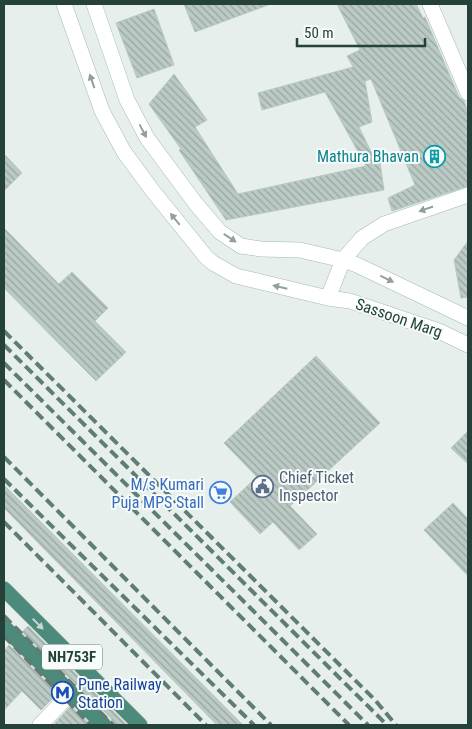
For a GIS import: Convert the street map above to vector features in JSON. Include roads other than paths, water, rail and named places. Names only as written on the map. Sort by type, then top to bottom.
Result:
[{"type":"highway","name":"NH753F","points":[[4,589],[140,725]]},
{"type":"highway","name":"NH753F","points":[[4,627],[104,725]]},
{"type":"main road","name":"Sassoon Marg","points":[[64,4],[102,111],[124,152],[152,190],[206,257],[213,263],[236,276],[328,298],[350,301],[439,331],[468,345]]},
{"type":"main road","name":"Sassoon Marg","points":[[94,4],[126,100],[147,138],[196,204],[220,232],[241,246],[261,249],[300,250],[343,260],[468,318]]},
{"type":"main road","points":[[430,4],[468,93]]},
{"type":"main road","points":[[328,298],[343,260],[362,238],[384,224],[468,195]]},
{"type":"main road","points":[[40,725],[71,693]]},
{"type":"railway","points":[[4,331],[375,700],[396,725]]},
{"type":"railway","points":[[4,345],[387,725]]},
{"type":"railway","points":[[4,363],[368,725]]},
{"type":"railway","points":[[4,380],[349,725]]},
{"type":"railway","points":[[4,457],[271,725]]},
{"type":"railway","points":[[4,479],[254,725]]},
{"type":"railway","points":[[4,522],[206,725]]},
{"type":"railway","points":[[4,616],[113,725]]},
{"type":"railway","points":[[4,636],[91,725]]},
{"type":"place","name":"Mathura Bhavan","points":[[435,156]]},
{"type":"place","name":"Chief Ticket Inspector","points":[[263,486]]},
{"type":"place","name":"M/s Kumari Puja MPS Stall","points":[[220,493]]},
{"type":"place","name":"Pune Railway Station","points":[[62,693]]}]
